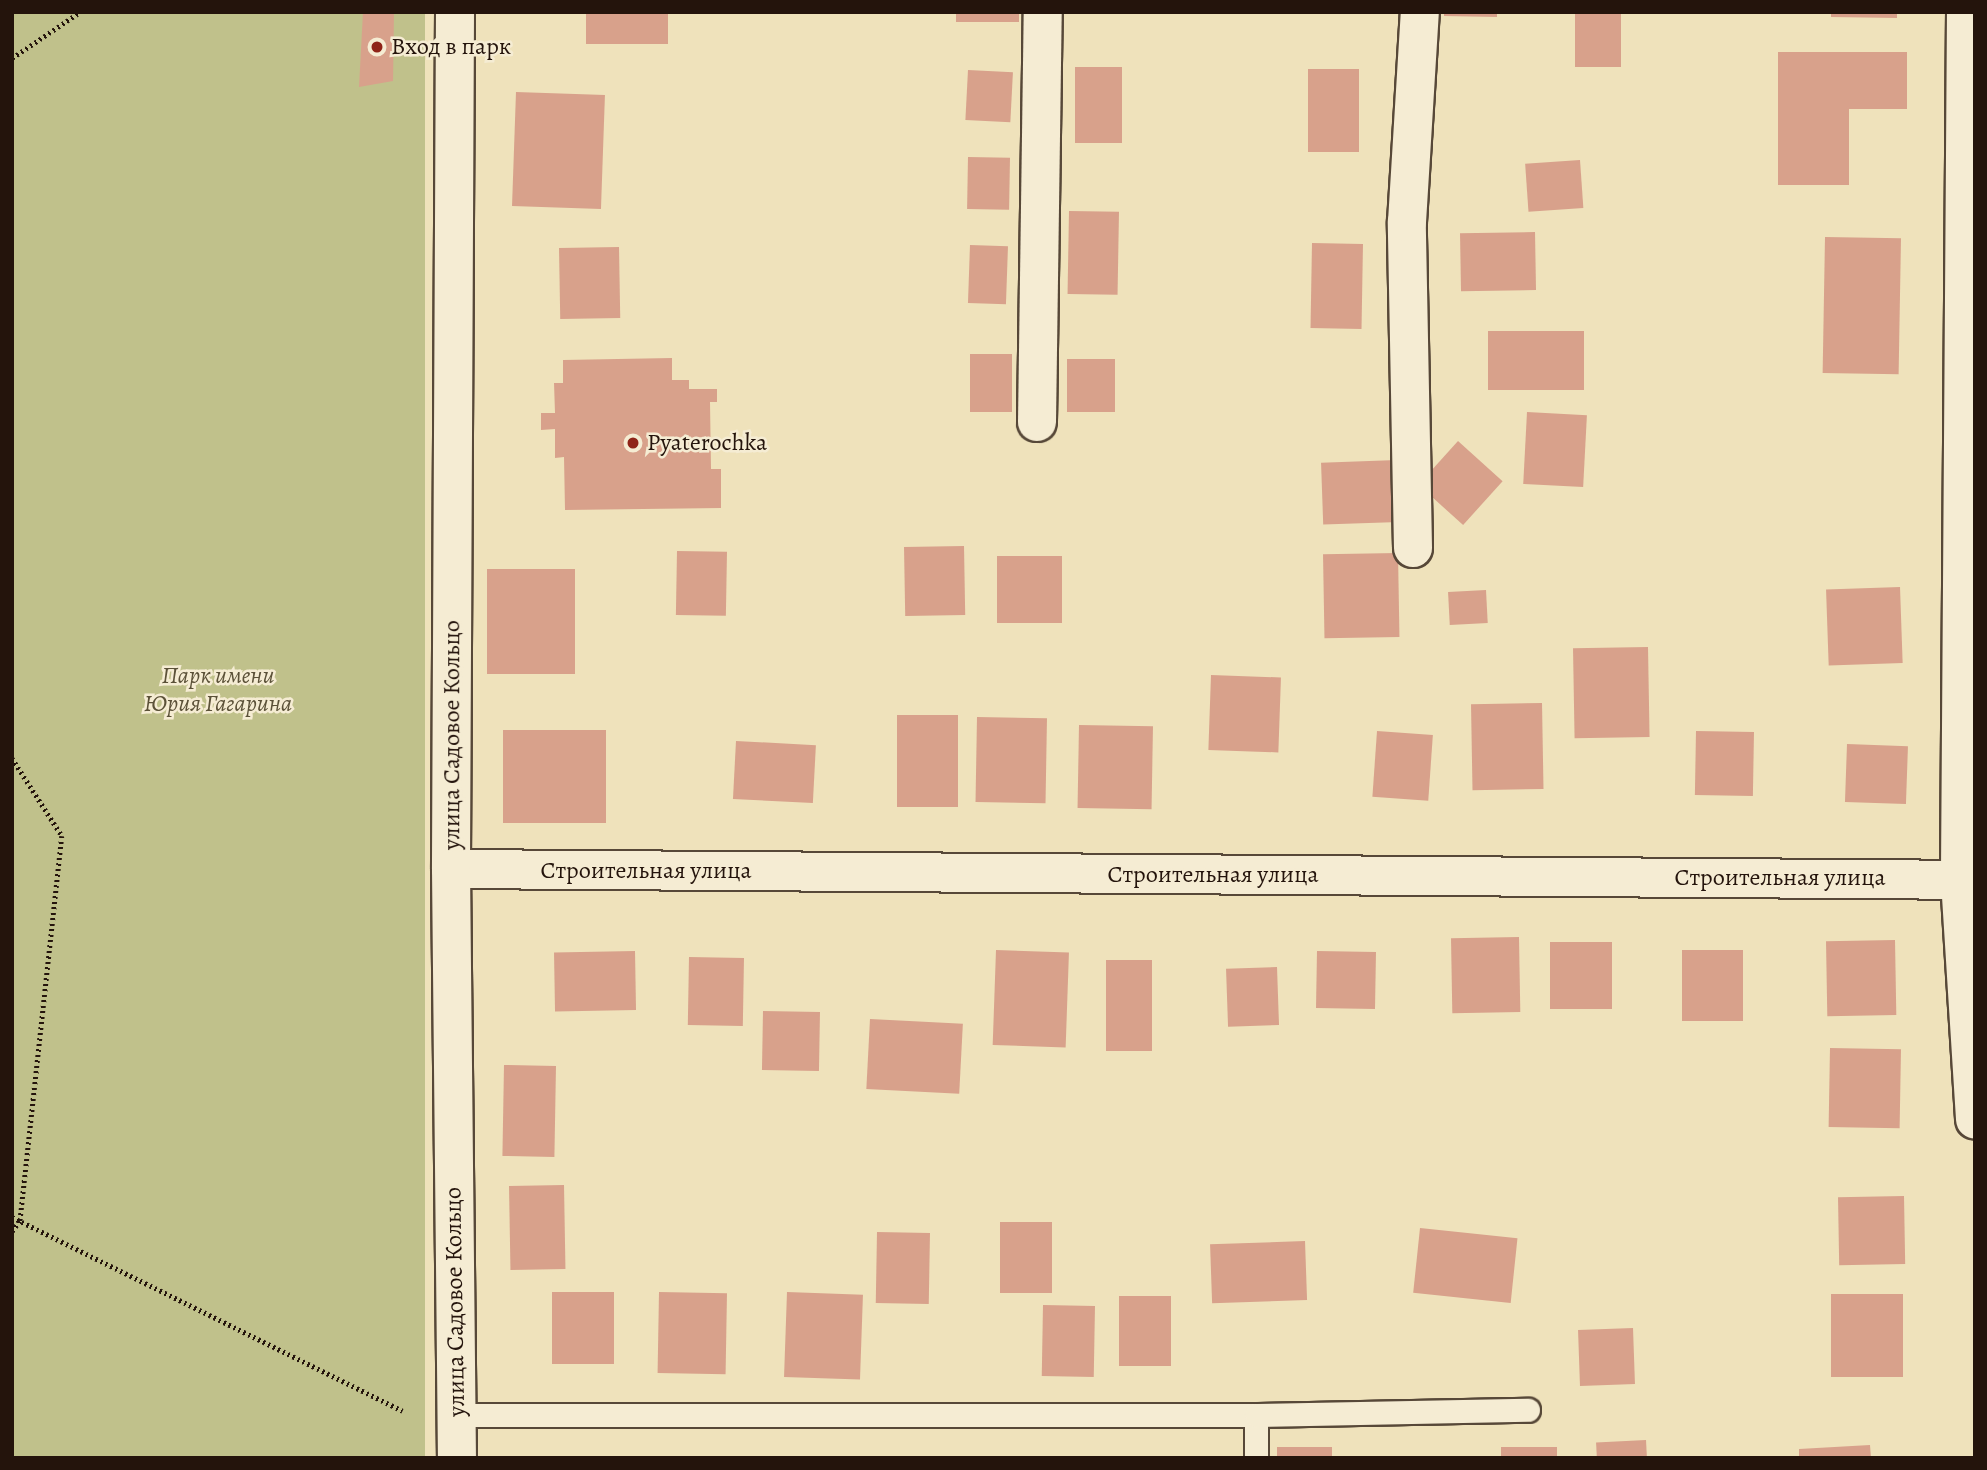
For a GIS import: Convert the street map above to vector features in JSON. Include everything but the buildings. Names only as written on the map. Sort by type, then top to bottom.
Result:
[{"type":"street","name":"улица Садовое Кольцо","points":[[455,12],[451,869],[457,1458]]},
{"type":"street","points":[[1037,422],[1043,12]]},
{"type":"street","points":[[1413,548],[1407,222],[1420,12]]},
{"type":"street","points":[[1966,12],[1968,880],[1975,1120]]},
{"type":"street","name":"Строительная улица","points":[[451,869],[1968,880]]},
{"type":"lane","points":[[456,1415],[1256,1415],[1528,1410]]},
{"type":"lane","points":[[1256,1415],[1256,1458]]},
{"type":"path","points":[[12,58],[80,12]]},
{"type":"path","points":[[12,758],[62,836],[20,1221],[12,1232]]},
{"type":"path","points":[[12,1217],[402,1411]]},
{"type":"green space","name":"Парк имени Юрия Гагарина","points":[[12,12],[425,12],[425,1458],[12,1458]]},
{"type":"place","name":"Вход в парк","points":[[377,47]]},
{"type":"place","name":"Pyaterochka","points":[[633,443]]}]
